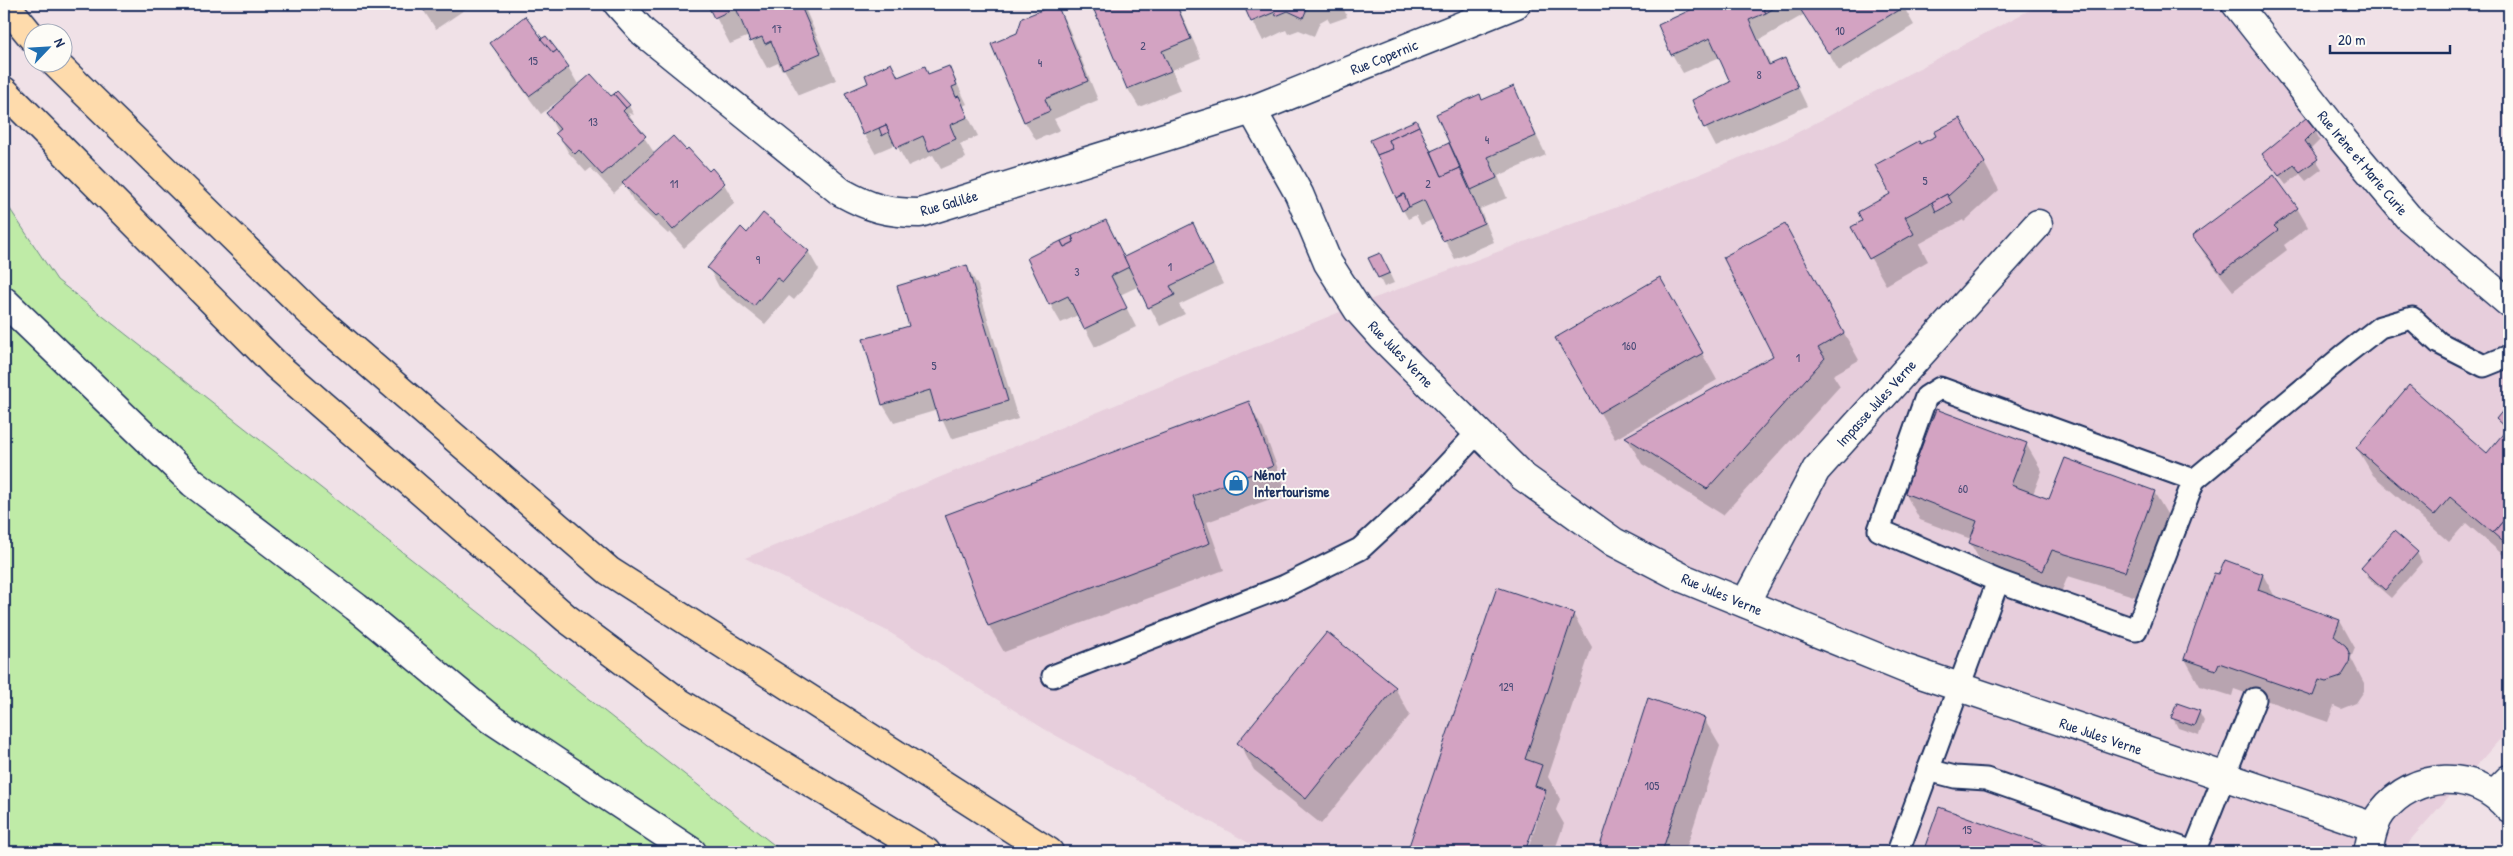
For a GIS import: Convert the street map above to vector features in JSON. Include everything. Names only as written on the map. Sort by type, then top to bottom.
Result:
[{"type":"highway","points":[[6,4],[22,24]]},
{"type":"highway","points":[[64,72],[312,314],[609,572],[1049,852]]},
{"type":"highway","points":[[4,91],[276,365],[566,618],[680,703],[926,852]]},
{"type":"street","name":"Rue Galilée","points":[[618,4],[643,32],[842,192],[864,205],[891,213],[920,213],[1252,110]]},
{"type":"street","name":"Rue Copernic","points":[[1252,110],[1516,4]]},
{"type":"street","name":"Rue Irène et Marie Curie","points":[[2236,4],[2339,134],[2408,217],[2509,303]]},
{"type":"street","name":"Rue Jules Verne","points":[[1252,110],[1299,194],[1328,263],[1358,310],[1382,337],[1522,476],[1614,542],[1685,579],[1906,669],[2225,778],[2371,839]]},
{"type":"street","name":"Impasse Jules Verne","points":[[1745,603],[1816,470],[2038,224]]},
{"type":"street","points":[[4,301],[192,482],[356,607],[491,719],[692,852]]},
{"type":"street","points":[[2371,839],[2381,813],[2401,793],[2425,781],[2442,778],[2469,782],[2504,794]]},
{"type":"lane","points":[[2194,480],[1940,388],[1926,397],[1879,530],[1998,581],[2136,630],[2194,480],[2380,327],[2412,318],[2439,343],[2484,366],[2509,356]]},
{"type":"lane","points":[[1053,676],[1285,586],[1360,549],[1424,490],[1478,432]]},
{"type":"lane","points":[[1898,852],[1957,687],[1998,581]]},
{"type":"lane","points":[[1928,770],[1955,777],[1986,779],[2194,852],[2255,699]]},
{"type":"shaded area","points":[[2041,4],[2220,4],[2414,237],[2509,321],[2509,729],[2412,838],[2404,852],[1265,852],[1046,730],[889,632],[745,558],[1364,302],[1657,192],[1787,138]]},
{"type":"green space","points":[[4,200],[57,280],[783,852],[4,852]]},
{"type":"building","points":[[420,4],[434,4],[424,11]]},
{"type":"building","points":[[707,4],[800,4],[821,53],[783,69],[771,41],[765,44],[762,37],[750,42],[736,8],[714,18]]},
{"type":"building","points":[[1057,4],[1088,81],[1045,99],[1050,111],[1024,122],[991,44],[1017,33],[1022,18]]},
{"type":"building","points":[[1109,4],[1176,4],[1191,39],[1162,51],[1171,71],[1127,89],[1094,10]]},
{"type":"building","points":[[1243,4],[1309,4],[1303,18],[1288,11],[1276,16],[1275,12],[1251,22]]},
{"type":"building","points":[[1700,4],[1761,4],[1766,13],[1749,20],[1769,65],[1785,58],[1798,87],[1704,129],[1692,100],[1730,82],[1710,38],[1671,55],[1658,25]]},
{"type":"building","points":[[1761,4],[1781,4],[1766,13]]},
{"type":"building","points":[[1797,4],[1903,4],[1905,6],[1828,53]]},
{"type":"building","points":[[525,16],[553,53],[557,50],[569,67],[529,96],[490,43]]},
{"type":"building","points":[[546,36],[557,50],[553,53],[541,39]]},
{"type":"building","points":[[891,63],[898,77],[925,66],[928,74],[949,66],[957,85],[952,87],[956,97],[959,96],[968,117],[950,125],[956,139],[929,151],[923,136],[896,148],[886,125],[863,135],[845,93],[868,83],[865,75]]},
{"type":"building","points":[[591,74],[611,96],[614,94],[626,108],[623,111],[646,136],[602,175],[579,150],[575,154],[555,133],[560,129],[546,113]]},
{"type":"building","points":[[1514,86],[1536,136],[1488,157],[1497,178],[1471,190],[1436,114],[1480,94],[1482,100]]},
{"type":"building","points":[[617,91],[630,105],[626,108],[614,94]]},
{"type":"building","points":[[1960,118],[1985,163],[1948,196],[1947,194],[1905,217],[1914,234],[1869,259],[1851,227],[1862,221],[1858,212],[1890,194],[1875,165],[1919,141],[1920,144],[1936,136],[1934,132]]},
{"type":"building","points":[[2306,118],[2316,130],[2305,141],[2318,159],[2300,172],[2294,165],[2279,176],[2262,154]]},
{"type":"building","points":[[1416,120],[1419,126],[1389,140],[1393,149],[1377,155],[1370,140]]},
{"type":"building","points":[[886,125],[889,132],[882,136],[879,128]]},
{"type":"building","points":[[1419,126],[1442,176],[1460,168],[1484,223],[1443,241],[1424,200],[1409,207],[1404,194],[1396,198],[1377,155],[1393,149],[1389,140]]},
{"type":"building","points":[[673,136],[686,150],[688,148],[709,171],[712,168],[725,183],[673,230],[659,214],[656,216],[622,183]]},
{"type":"building","points":[[1449,143],[1460,168],[1442,176],[1431,151]]},
{"type":"building","points":[[2274,175],[2298,208],[2274,226],[2278,230],[2221,273],[2192,236]]},
{"type":"building","points":[[1404,194],[1409,207],[1402,211],[1396,198]]},
{"type":"building","points":[[1947,194],[1952,203],[1936,212],[1932,202]]},
{"type":"building","points":[[763,213],[809,251],[783,282],[777,278],[754,306],[707,268],[741,227],[747,233]]},
{"type":"building","points":[[1106,220],[1129,267],[1111,276],[1127,308],[1084,329],[1068,296],[1049,305],[1027,258],[1061,241],[1064,247],[1074,242],[1072,236]]},
{"type":"building","points":[[1193,223],[1213,265],[1170,286],[1175,295],[1148,308],[1124,257]]},
{"type":"building","points":[[1785,224],[1844,333],[1818,348],[1825,358],[1707,489],[1625,437],[1773,356],[1723,257]]},
{"type":"building","points":[[1072,236],[1074,242],[1064,247],[1061,241]]},
{"type":"building","points":[[1380,253],[1390,273],[1378,278],[1368,258]]},
{"type":"building","points":[[967,265],[1008,401],[939,421],[930,390],[882,405],[863,339],[909,326],[897,286]]},
{"type":"building","points":[[1660,277],[1703,353],[1599,413],[1555,338]]},
{"type":"building","points":[[2409,385],[2487,453],[2507,429],[2496,419],[2509,403],[2509,514],[2493,533],[2450,497],[2434,516],[2356,448]]},
{"type":"building","points":[[1249,401],[1273,466],[1193,496],[1210,543],[988,626],[945,515]]},
{"type":"building","points":[[1936,409],[2027,443],[2011,485],[2049,499],[2065,458],[2155,491],[2125,572],[2052,550],[2043,571],[1969,543],[1977,521],[1904,493]]},
{"type":"building","points":[[2509,514],[2509,547],[2493,533]]},
{"type":"building","points":[[2394,531],[2418,552],[2385,590],[2361,568]]},
{"type":"building","points":[[2225,560],[2263,574],[2258,590],[2340,620],[2334,636],[2346,646],[2350,655],[2349,664],[2341,677],[2326,682],[2319,680],[2313,696],[2219,663],[2216,670],[2184,659],[2214,573],[2219,574]]},
{"type":"building","points":[[1497,587],[1574,613],[1525,759],[1542,765],[1535,786],[1546,790],[1525,852],[1418,852],[1408,849]]},
{"type":"building","points":[[1327,632],[1396,687],[1306,799],[1237,743]]},
{"type":"building","points":[[1648,698],[1705,718],[1662,852],[1598,852]]},
{"type":"building","points":[[2177,703],[2200,711],[2194,726],[2171,718]]},
{"type":"building","points":[[1939,807],[2065,852],[1923,852]]},
{"type":"place","name":"Nénot Intertourisme","points":[[1236,483]]}]
